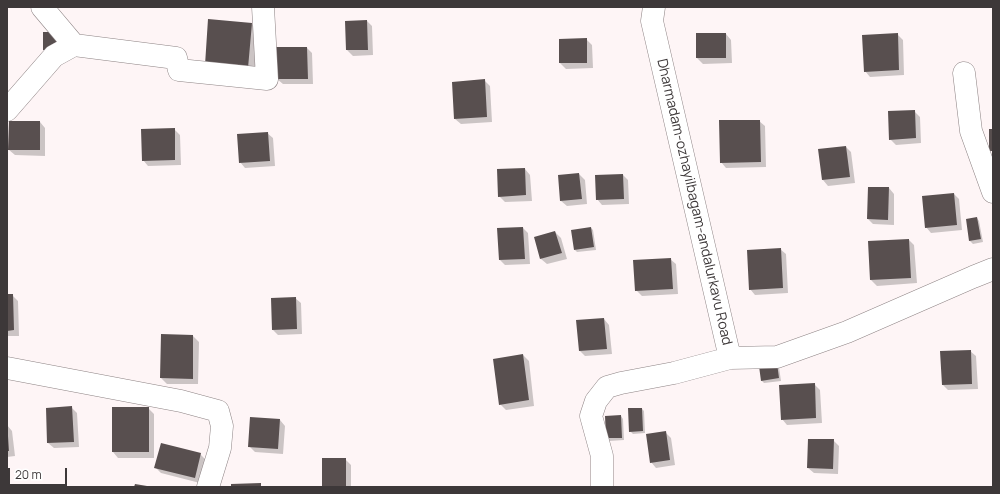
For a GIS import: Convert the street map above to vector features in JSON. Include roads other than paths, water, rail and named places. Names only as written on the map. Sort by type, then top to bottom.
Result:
[{"type":"street","points":[[42,7],[74,45]]},
{"type":"street","points":[[7,110],[54,56],[74,45],[176,58],[179,70],[267,79],[263,7]]},
{"type":"street","name":"Dharmadam-ozhayilbagam-andalurkavu Road","points":[[654,7],[652,21],[730,358],[777,356],[846,332],[993,269]]},
{"type":"street","points":[[964,73],[971,131],[993,192]]},
{"type":"street","points":[[602,487],[602,456],[591,416],[596,401],[607,387],[674,373],[730,358]]},
{"type":"street","points":[[7,368],[181,401],[218,412],[222,426],[220,448],[208,487]]}]
